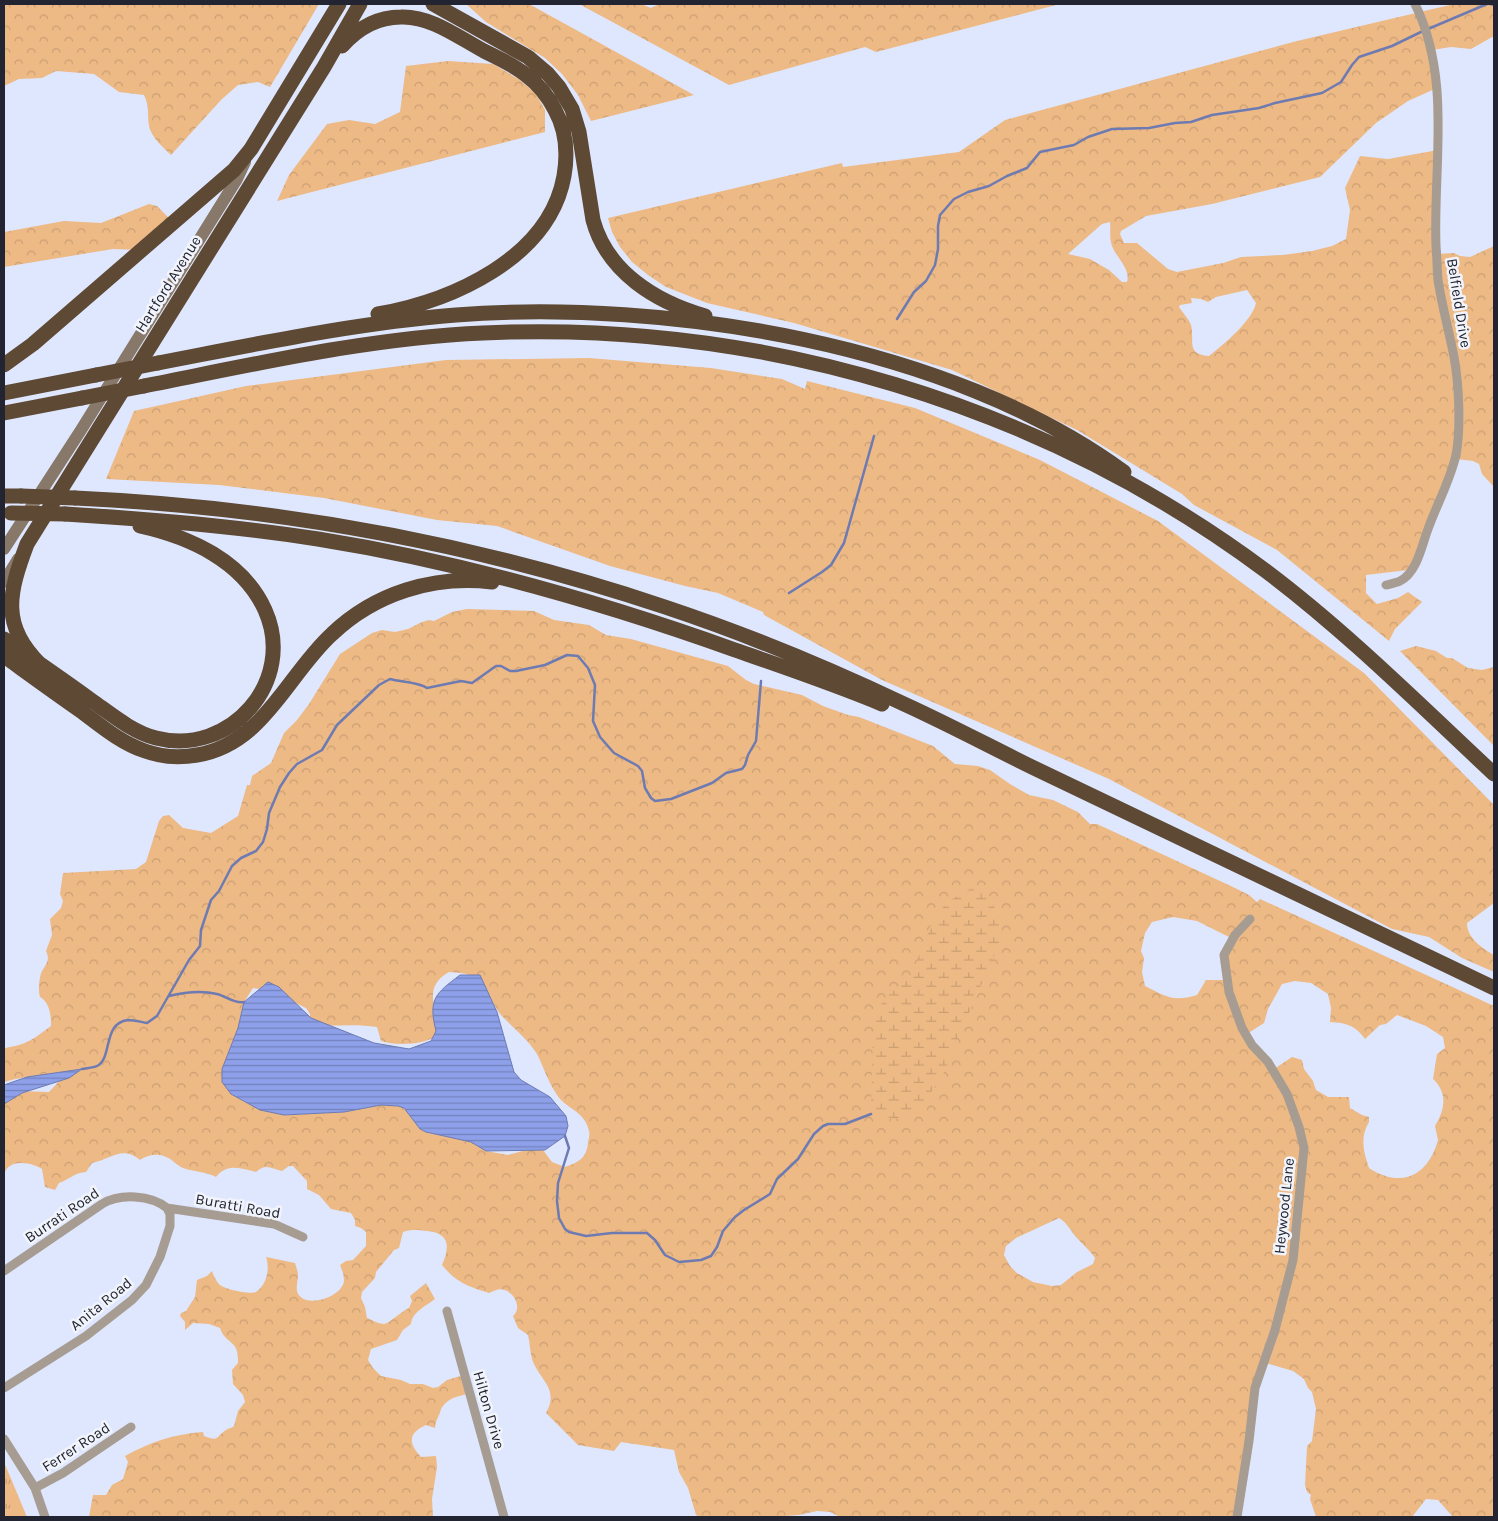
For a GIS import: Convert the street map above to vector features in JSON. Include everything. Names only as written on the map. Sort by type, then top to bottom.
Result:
[{"type":"highway","name":"Hartford Avenue","points":[[254,144],[339,4]]},
{"type":"highway","name":"Hartford Avenue","points":[[27,544],[360,4]]},
{"type":"highway","points":[[433,4],[528,57],[560,87],[577,124],[595,228],[605,250],[615,263],[648,291],[671,303],[762,332]]},
{"type":"highway","points":[[249,346],[326,325],[411,307],[465,286],[503,264],[524,246],[539,229],[562,186],[566,164],[564,135],[555,109],[542,90],[520,70],[430,22],[415,18],[399,17],[384,18],[370,24],[358,31],[347,41],[316,78]]},
{"type":"highway","points":[[4,365],[33,344],[210,192],[234,170],[254,144]]},
{"type":"highway","points":[[4,393],[373,324],[457,315],[512,312],[596,313],[650,317],[762,332],[826,345],[913,368],[991,398],[1056,429],[1123,471],[1161,502]]},
{"type":"highway","points":[[4,413],[340,348],[454,334],[596,333],[680,340],[793,358],[848,371],[930,395],[1009,426],[1053,445],[1161,502],[1236,550],[1311,607],[1386,673],[1494,774]]},
{"type":"highway","points":[[4,496],[75,498],[199,506],[332,524],[444,546],[582,581],[691,616],[798,657],[903,703],[1494,988]]},
{"type":"highway","points":[[7,513],[65,514],[205,524],[319,539],[460,566],[597,603],[680,629],[819,680],[1006,754]]},
{"type":"highway","points":[[4,639],[135,729],[158,738],[185,741],[217,733],[232,725],[245,714],[262,692],[273,659],[272,634],[266,611],[242,578],[217,557],[194,543],[166,532],[65,514]]},
{"type":"highway","points":[[27,544],[12,587],[10,610],[17,635],[28,652],[40,664]]},
{"type":"highway","points":[[4,656],[110,732],[136,748],[165,756],[194,756],[223,747],[249,732],[270,710],[331,634],[362,610],[398,593],[439,582],[481,580],[509,584],[597,603]]},
{"type":"highway","points":[[4,670],[19,673],[40,682]]},
{"type":"main road","name":"Hartford Avenue","points":[[4,549],[81,430],[237,179],[254,144]]},
{"type":"main road","name":"Hartford Avenue","points":[[4,582],[27,544]]},
{"type":"street","name":"Belfield Drive","points":[[1386,585],[1401,581],[1410,574],[1447,482],[1456,455],[1458,435],[1454,359],[1438,278],[1436,228],[1438,145],[1436,77],[1415,4]]},
{"type":"street","name":"Heywood Lane","points":[[1236,1517],[1249,1441],[1255,1388],[1276,1330],[1293,1260],[1304,1148],[1299,1127],[1287,1094],[1274,1072],[1252,1045],[1242,1028],[1229,992],[1224,955],[1235,935],[1250,919]]},
{"type":"street","name":"Burrati Road","points":[[4,1271],[110,1199],[128,1196],[161,1203],[167,1208]]},
{"type":"street","name":"Buratti Road","points":[[167,1208],[274,1224],[303,1237]]},
{"type":"street","name":"Anita Road","points":[[4,1388],[86,1336],[132,1300],[146,1284],[160,1257],[170,1226],[170,1214],[167,1208]]},
{"type":"street","name":"Hilton Drive","points":[[447,1311],[504,1517]]},
{"type":"street","name":"Ferrer Road","points":[[35,1488],[63,1473],[131,1427]]},
{"type":"street","points":[[4,1439],[35,1488],[44,1517]]},
{"type":"green space","points":[[4,4],[319,4],[270,87],[258,82],[238,85],[221,100],[171,155],[158,142],[150,130],[148,107],[144,95],[119,92],[94,74],[56,71],[42,78],[19,79],[4,86]]},
{"type":"green space","points":[[466,4],[529,4],[694,95],[591,121],[578,95],[562,74],[545,58],[486,22]]},
{"type":"green space","points":[[579,4],[641,4],[651,8],[659,4],[1060,4],[876,52],[865,47],[729,85]]},
{"type":"green space","points":[[1454,4],[1494,4],[1494,36],[1471,49],[1451,47],[1432,50],[1437,88],[1408,101],[1376,123],[1320,177],[1212,204],[1146,216],[1121,231],[1120,234],[1124,243],[1137,243],[1168,269],[1177,272],[1223,263],[1241,257],[1283,255],[1332,246],[1346,239],[1350,210],[1345,188],[1360,156],[1388,159],[1438,150],[1438,254],[1454,253],[1470,257],[1494,246],[1494,487],[1482,474],[1479,464],[1473,461],[1456,459],[1416,563],[1408,570],[1366,575],[1366,593],[1377,604],[1398,598],[1408,592],[1422,602],[1395,629],[1389,641],[1277,550],[1194,505],[1182,494],[1077,430],[952,370],[794,323],[707,303],[666,287],[632,262],[620,247],[612,232],[608,218],[842,163],[843,167],[959,152],[1005,120],[1297,41]],"holes":[[[1110,222],[1111,243],[1127,272],[1127,282],[1122,282],[1109,270],[1090,259],[1068,254],[1102,224]],[[1247,290],[1256,303],[1243,325],[1209,356],[1197,352],[1192,345],[1191,325],[1179,307],[1180,305],[1192,303],[1191,298],[1208,302],[1216,297]]]},
{"type":"green space","points":[[448,61],[493,64],[520,80],[536,94],[545,110],[545,132],[277,201],[289,175],[327,124],[349,120],[375,124],[400,112],[406,66]]},
{"type":"green space","points":[[149,204],[157,206],[172,221],[139,250],[113,249],[4,267],[4,232],[64,221],[101,223]]},
{"type":"green space","points":[[589,358],[711,368],[782,379],[805,389],[807,381],[915,408],[1040,460],[1158,521],[1364,673],[1494,805],[1494,903],[1467,923],[1472,938],[1494,955],[1494,972],[1462,958],[1429,937],[1392,929],[1109,779],[882,680],[764,615],[763,612],[718,593],[610,566],[497,526],[437,520],[324,498],[219,485],[106,479],[134,411],[246,386],[446,360]]},
{"type":"green space","points":[[467,609],[534,611],[554,620],[589,625],[606,635],[631,639],[728,666],[754,684],[802,695],[823,706],[859,717],[933,746],[955,764],[978,766],[990,770],[1029,795],[1053,800],[1078,812],[1090,824],[1097,824],[1233,887],[1249,895],[1257,902],[1260,899],[1494,1006],[1494,1517],[1453,1517],[1438,1500],[1426,1499],[1412,1517],[1316,1517],[1310,1499],[1311,1495],[1307,1492],[1305,1485],[1307,1446],[1312,1441],[1316,1409],[1312,1392],[1304,1379],[1293,1371],[1266,1363],[1257,1383],[1237,1517],[840,1517],[830,1512],[817,1511],[799,1515],[771,1517],[700,1517],[696,1515],[688,1488],[679,1472],[674,1450],[621,1442],[614,1451],[578,1445],[546,1413],[550,1404],[550,1390],[532,1359],[528,1335],[518,1328],[513,1316],[516,1313],[517,1305],[512,1295],[505,1290],[489,1293],[468,1286],[458,1280],[442,1265],[447,1247],[444,1238],[435,1232],[409,1230],[403,1232],[399,1248],[394,1250],[376,1272],[375,1278],[362,1292],[361,1298],[367,1318],[384,1324],[409,1308],[412,1301],[410,1296],[426,1283],[435,1299],[414,1316],[411,1324],[403,1330],[397,1340],[371,1349],[368,1360],[381,1376],[410,1384],[423,1384],[433,1388],[438,1387],[447,1380],[464,1375],[470,1393],[448,1401],[442,1407],[435,1428],[426,1425],[413,1435],[412,1443],[421,1457],[436,1456],[437,1467],[432,1499],[433,1517],[89,1517],[93,1495],[106,1495],[112,1485],[123,1479],[128,1462],[125,1456],[153,1443],[182,1435],[203,1432],[204,1436],[215,1439],[234,1426],[238,1411],[245,1402],[243,1395],[233,1384],[232,1370],[238,1363],[238,1355],[234,1346],[225,1338],[220,1328],[209,1324],[193,1323],[185,1330],[185,1322],[180,1316],[181,1313],[186,1311],[195,1297],[197,1280],[207,1276],[212,1271],[221,1286],[231,1290],[256,1292],[263,1285],[267,1276],[268,1266],[266,1257],[295,1263],[298,1274],[297,1291],[300,1297],[306,1300],[322,1300],[330,1297],[342,1287],[344,1279],[340,1265],[346,1261],[353,1260],[366,1246],[366,1232],[355,1226],[355,1220],[351,1213],[331,1209],[319,1195],[307,1189],[307,1181],[293,1166],[289,1166],[282,1171],[265,1167],[256,1172],[240,1168],[230,1168],[216,1177],[183,1168],[171,1159],[160,1155],[153,1155],[140,1160],[134,1156],[122,1153],[92,1163],[86,1172],[59,1183],[55,1190],[45,1187],[42,1169],[22,1163],[17,1163],[8,1168],[5,1173],[4,1184],[4,1099],[20,1091],[49,1092],[63,1077],[33,1076],[4,1082],[4,1049],[28,1042],[51,1026],[49,1010],[46,1003],[40,997],[39,985],[41,973],[48,960],[46,951],[52,935],[50,919],[61,908],[63,901],[60,894],[63,873],[136,869],[146,862],[159,821],[163,816],[169,815],[183,828],[211,833],[238,816],[247,785],[250,785],[252,776],[271,763],[284,733],[309,704],[340,654],[372,633],[382,630],[395,632],[408,629],[422,622],[434,621],[452,612]],"holes":[[[1173,917],[1197,921],[1233,939],[1225,956],[1225,980],[1206,980],[1197,995],[1182,998],[1165,996],[1145,986],[1142,972],[1144,958],[1141,951],[1145,933],[1152,922]],[[449,972],[465,974],[474,978],[486,991],[501,1015],[525,1038],[537,1054],[557,1095],[584,1119],[587,1124],[589,1133],[587,1147],[581,1159],[565,1167],[552,1162],[543,1150],[530,1149],[508,1155],[486,1151],[471,1142],[420,1129],[404,1108],[398,1106],[381,1105],[344,1112],[284,1115],[222,1074],[222,1069],[238,1028],[244,1002],[253,988],[268,990],[306,1008],[310,1014],[309,1025],[377,1027],[381,1041],[394,1044],[409,1044],[436,1036],[437,1026],[433,992],[440,978]],[[1295,981],[1311,983],[1328,994],[1331,1008],[1330,1022],[1350,1026],[1365,1039],[1380,1025],[1386,1024],[1397,1015],[1426,1026],[1443,1037],[1445,1048],[1437,1054],[1433,1079],[1438,1084],[1443,1096],[1443,1107],[1435,1126],[1438,1140],[1428,1163],[1420,1170],[1402,1178],[1392,1178],[1369,1168],[1363,1144],[1369,1117],[1350,1108],[1349,1097],[1328,1097],[1316,1090],[1313,1081],[1304,1069],[1302,1060],[1292,1057],[1274,1069],[1247,1034],[1264,1023],[1268,1009],[1282,984]],[[1059,1218],[1095,1258],[1093,1264],[1077,1272],[1061,1285],[1052,1286],[1033,1282],[1017,1273],[1010,1266],[1004,1255],[1006,1246],[1016,1238]]]},
{"type":"green space","points":[[1416,646],[1436,651],[1468,668],[1482,670],[1494,667],[1494,746],[1400,651]]},
{"type":"green space","points":[[977,885],[991,899],[1002,929],[1000,941],[943,1074],[920,1109],[902,1118],[880,1120],[871,1114],[873,1031],[883,999],[910,978],[932,923],[947,902]]},
{"type":"green space","points":[[4,1462],[27,1517],[4,1517]]},
{"type":"water","points":[[460,975],[480,975],[497,1012],[514,1072],[521,1080],[550,1097],[566,1116],[568,1126],[565,1136],[545,1150],[486,1151],[471,1142],[420,1129],[404,1108],[398,1106],[381,1105],[344,1112],[284,1115],[260,1110],[231,1094],[222,1082],[222,1069],[238,1028],[244,1002],[268,982],[279,987],[311,1018],[374,1043],[409,1049],[431,1041],[436,1031],[433,1004],[439,993]]},
{"type":"water","points":[[82,1069],[69,1078],[22,1093],[4,1104],[4,1085],[27,1077]]},
{"type":"waterway","points":[[1428,29],[1487,4]]},
{"type":"waterway","points":[[1490,4],[1494,5]]},
{"type":"waterway","points":[[897,319],[914,292],[926,281],[935,265],[940,215],[954,199],[968,192],[989,186],[1027,168],[1040,152],[1074,145],[1088,137],[1112,129],[1149,128],[1191,122],[1212,115],[1259,108],[1322,93],[1341,82],[1359,57],[1392,46],[1423,31]]},
{"type":"waterway","points":[[789,593],[831,565],[844,543],[874,436]]},
{"type":"waterway","points":[[82,1069],[95,1067],[102,1062],[114,1027],[128,1020],[147,1023],[157,1016],[189,960],[200,946],[201,930],[211,900],[219,891],[232,866],[241,858],[256,851],[263,842],[269,813],[280,787],[289,773],[297,764],[322,750],[337,725],[379,685],[390,679],[414,683],[427,688],[461,681],[472,683],[496,666],[516,671],[545,665],[567,655],[578,656],[588,668],[595,685],[593,721],[600,737],[614,753],[638,766],[642,771],[645,788],[655,801],[671,799],[712,783],[726,773],[742,769],[756,741],[761,681]]},
{"type":"waterway","points":[[169,996],[205,992],[220,995],[237,1002],[244,1002]]},
{"type":"waterway","points":[[565,1136],[569,1148],[558,1183],[557,1201],[559,1218],[565,1229],[569,1232],[586,1236],[612,1233],[647,1233],[655,1240],[665,1255],[679,1262],[701,1260],[711,1256],[717,1247],[723,1231],[735,1217],[770,1194],[777,1179],[798,1159],[814,1134],[823,1126],[828,1124],[845,1124],[871,1114]]}]
